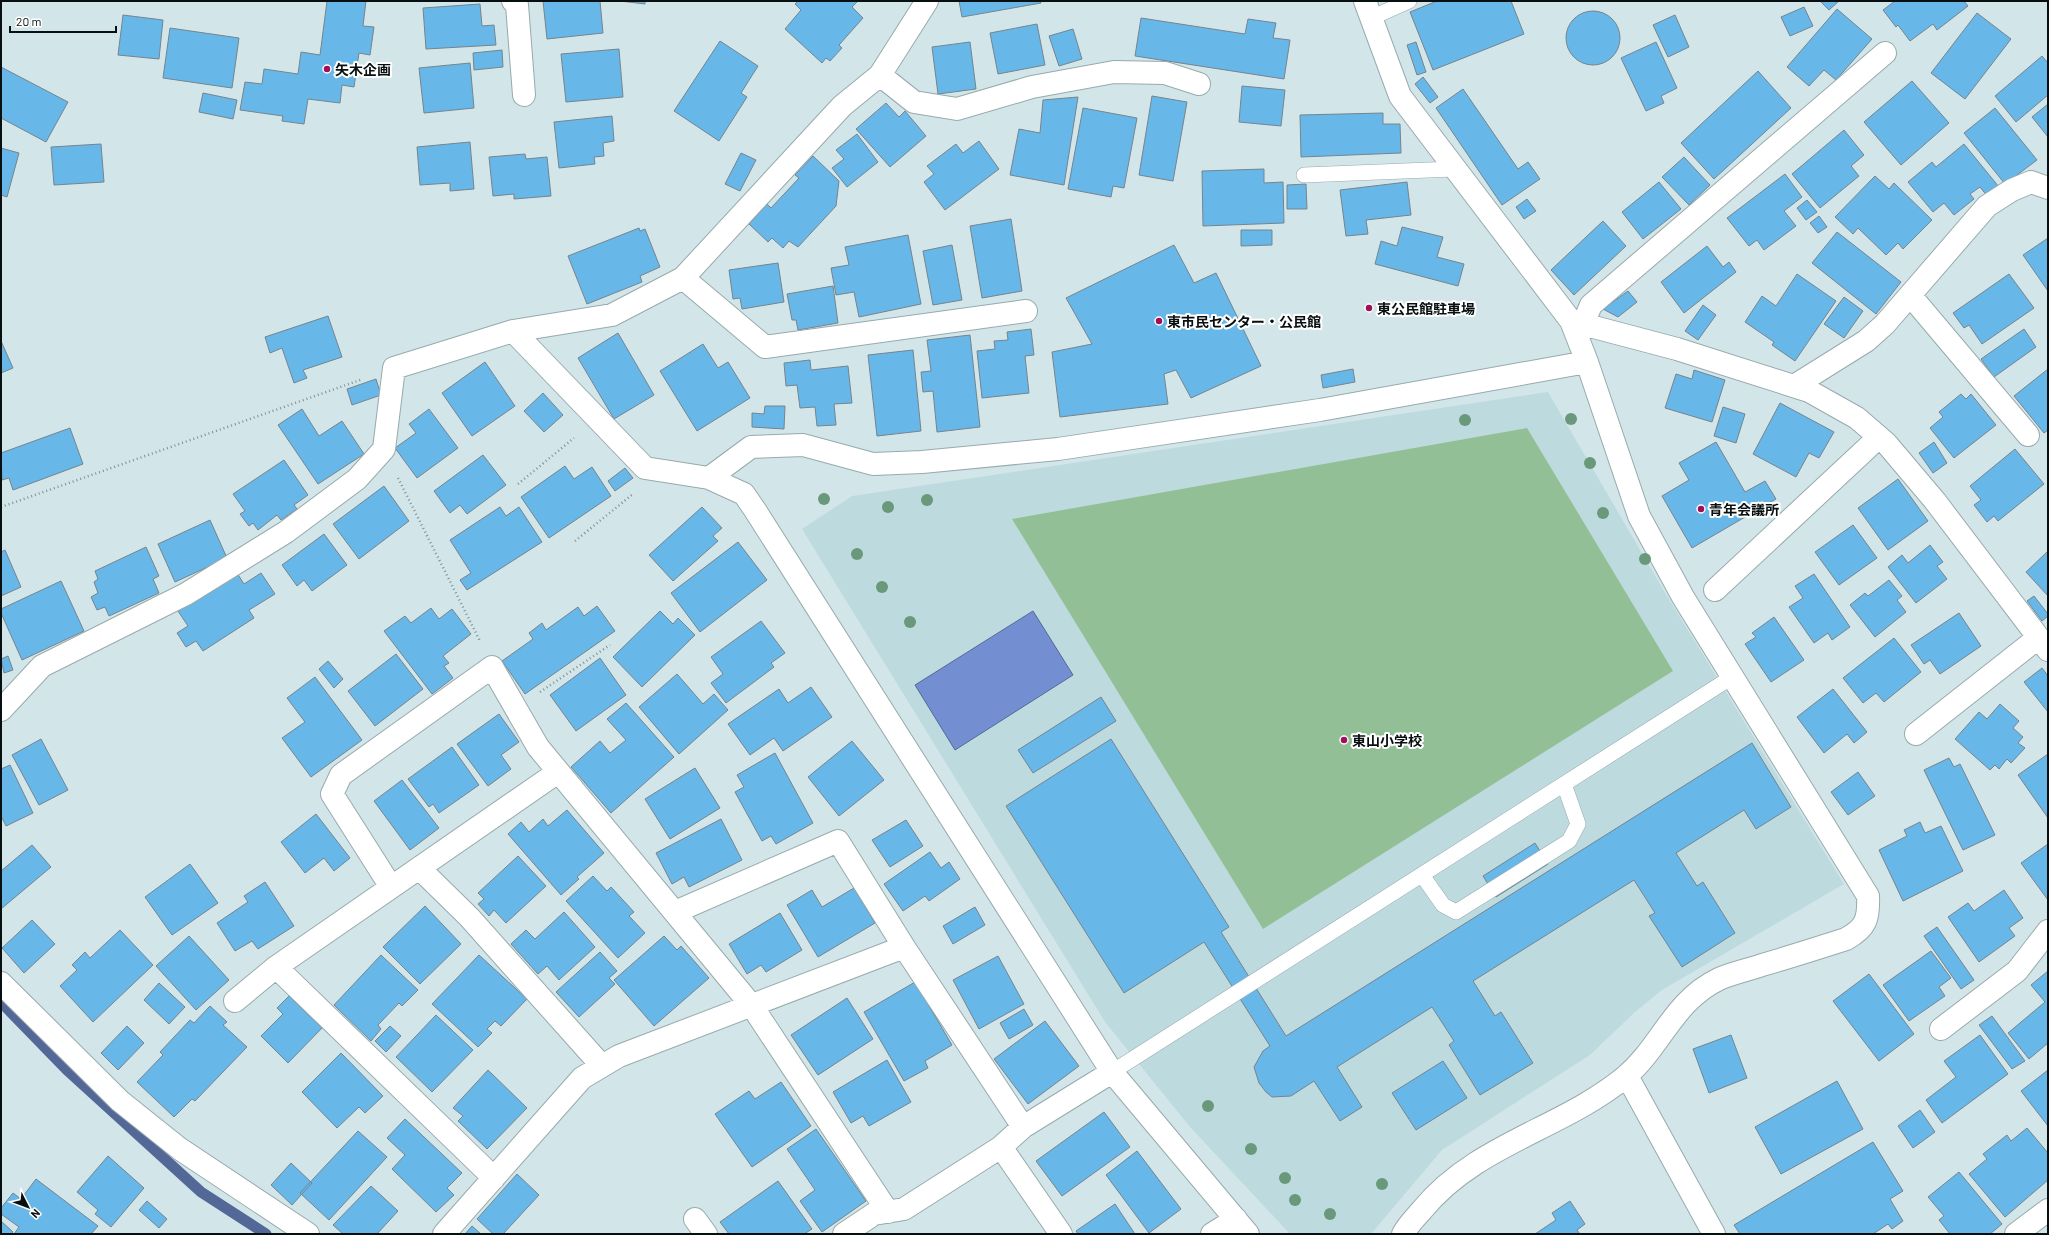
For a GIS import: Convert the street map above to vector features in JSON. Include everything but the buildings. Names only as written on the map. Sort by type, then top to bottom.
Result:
[{"type":"street","points":[[513,1],[517,5],[524,95]]},
{"type":"street","points":[[1,710],[42,666],[186,594],[286,532],[357,479],[384,449],[394,368],[513,332],[612,315],[683,278],[842,106],[880,76],[927,1]]},
{"type":"street","points":[[1368,10],[1400,96],[1454,169],[1577,323],[1587,362],[1639,516],[1683,597],[1868,896],[1869,912],[1862,928],[1846,940],[1726,977],[1690,998],[1669,1022],[1642,1060],[1626,1076],[1585,1105],[1507,1144],[1470,1167],[1438,1192],[1403,1234]]},
{"type":"street","points":[[1577,323],[1591,305],[1885,53]]},
{"type":"street","points":[[880,76],[914,102],[957,110],[1032,87],[1114,72],[1165,73],[1199,84]]},
{"type":"street","points":[[1794,386],[1866,341],[1885,324],[1987,206],[2012,190],[2030,182],[2048,188]]},
{"type":"street","points":[[683,278],[765,347],[1026,311]]},
{"type":"street","points":[[1910,295],[2028,435]]},
{"type":"street","points":[[1577,323],[1677,349],[1809,391],[1857,418],[1886,442],[1935,500],[2043,644],[1916,734]]},
{"type":"street","points":[[513,332],[645,468],[708,478],[744,494],[1112,1072],[1242,1227],[1212,1234]]},
{"type":"street","points":[[708,478],[751,447],[803,446],[873,464],[922,462],[1058,449],[1320,410],[1587,362]]},
{"type":"street","points":[[1715,590],[1879,437]]},
{"type":"street","points":[[391,887],[332,794],[341,775],[492,667],[538,747],[752,1006],[888,1212]]},
{"type":"street","points":[[235,1001],[276,967],[558,772]]},
{"type":"street","points":[[675,912],[838,840],[904,947],[1023,1126]]},
{"type":"street","points":[[419,868],[470,917],[602,1066]]},
{"type":"street","points":[[1941,1029],[2017,972],[2048,931]]},
{"type":"street","points":[[444,1234],[582,1078],[618,1056],[904,947]]},
{"type":"street","points":[[276,967],[494,1178]]},
{"type":"street","points":[[1,983],[120,1101],[180,1149],[308,1234]]},
{"type":"street","points":[[844,1234],[874,1214],[904,1209],[1001,1147],[1023,1126],[1112,1072]]},
{"type":"street","points":[[1626,1076],[1714,1234]]},
{"type":"street","points":[[1001,1147],[1061,1234]]},
{"type":"street","points":[[2016,1234],[2048,1210]]},
{"type":"lane","points":[[1368,10],[1409,1]]},
{"type":"lane","points":[[1304,175],[1454,169]]},
{"type":"lane","points":[[1112,1072],[1732,676]]},
{"type":"lane","points":[[1422,875],[1443,905],[1456,912],[1570,841],[1578,824],[1564,784]]},
{"type":"path","points":[[1,507],[394,368]]},
{"type":"path","points":[[518,484],[598,419]]},
{"type":"path","points":[[384,449],[492,667]]},
{"type":"path","points":[[575,541],[664,470]]},
{"type":"path","points":[[516,708],[610,645]]},
{"type":"shaded area","name":"東山小学校","points":[[1548,392],[1667,596],[1844,884],[1662,990],[1635,1012],[1590,1055],[1442,1150],[1371,1234],[1290,1234],[1190,1127],[1105,1022],[802,529],[852,496]]},
{"type":"green space","points":[[1527,428],[1673,671],[1263,929],[1012,519]]},
{"type":"water","points":[[1033,611],[1073,675],[955,750],[915,685]]},
{"type":"waterway","points":[[1,1002],[67,1070],[201,1192],[266,1234]]},
{"type":"place","name":"矢木企画","points":[[327,69]]},
{"type":"place","name":"東公民館駐車場","points":[[1369,308]]},
{"type":"place","name":"東市民センター・公民館","points":[[1159,321]]},
{"type":"place","name":"青年会議所","points":[[1701,509]]},
{"type":"place","name":"東山小学校","points":[[1344,740]]}]
